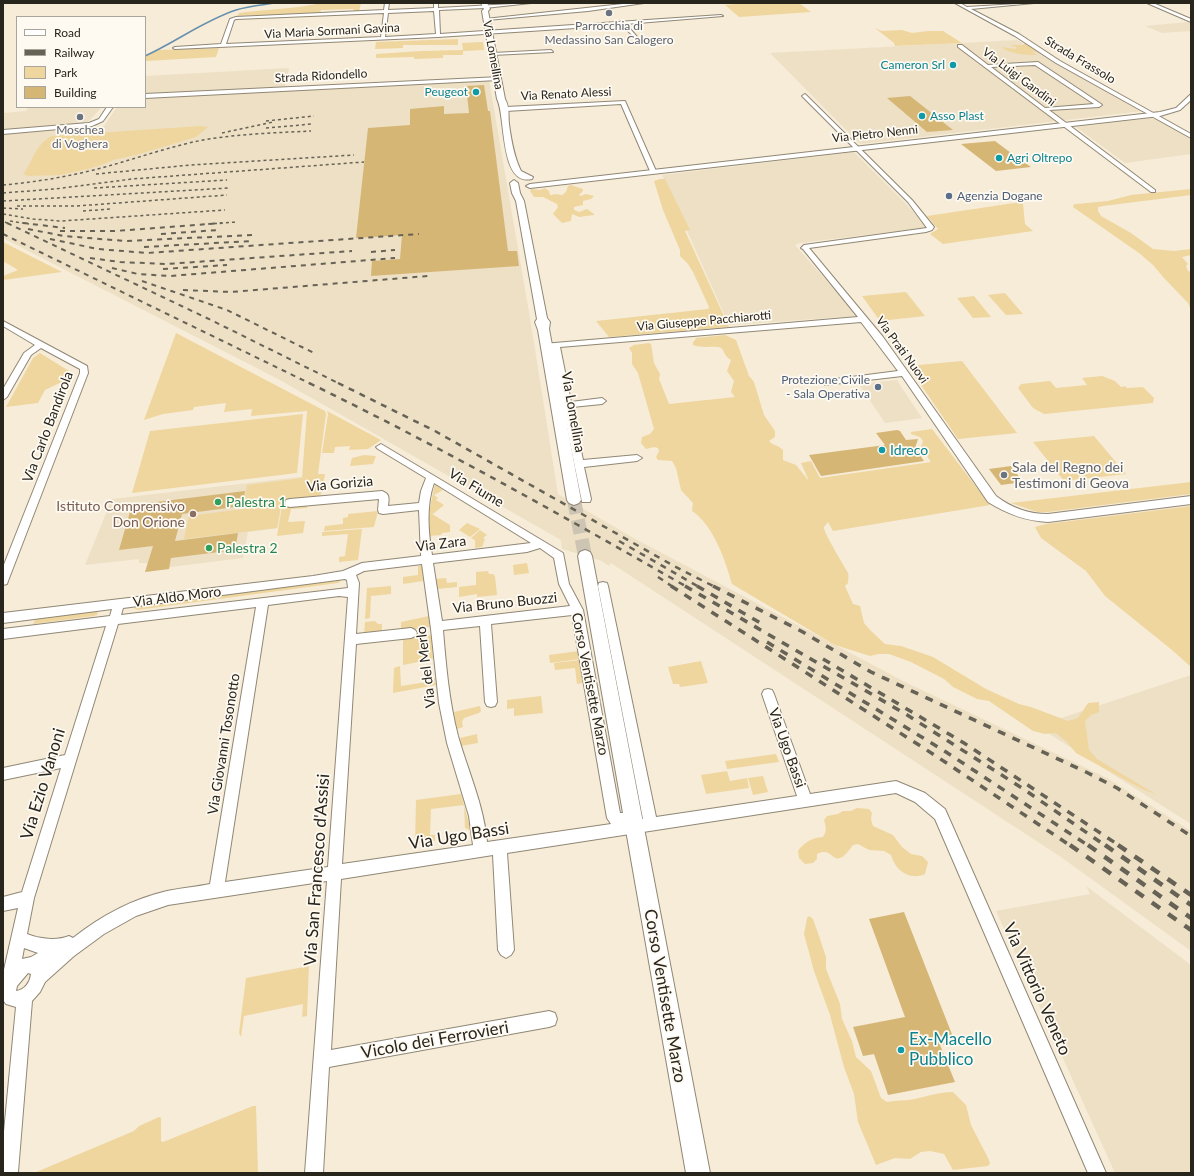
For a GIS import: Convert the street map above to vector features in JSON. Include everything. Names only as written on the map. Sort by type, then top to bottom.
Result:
[{"type":"main road","name":"Via Lomellina","points":[[485,7],[502,99],[506,109],[507,115],[505,121]]},
{"type":"main road","name":"Via Lomellina","points":[[502,99],[500,105],[502,115],[505,121],[511,152],[517,171],[530,182]]},
{"type":"main road","name":"Via Lomellina","points":[[511,152],[510,168],[515,176],[516,193],[520,201],[543,324],[551,346],[574,500]]},
{"type":"main road","points":[[515,182],[521,177],[530,182],[522,191],[520,201]]},
{"type":"main road","name":"Corso Ventisette Marzo","points":[[585,556],[639,824],[698,1173]]},
{"type":"street","points":[[383,38],[387,3]]},
{"type":"street","points":[[436,3],[438,36]]},
{"type":"street","points":[[223,46],[232,19],[236,18],[485,7],[529,3]]},
{"type":"street","points":[[604,3],[608,8]]},
{"type":"street","points":[[487,19],[586,8],[608,8],[642,3]]},
{"type":"street","name":"Strada Frassolo","points":[[957,3],[1024,39],[1058,62],[1191,136]]},
{"type":"street","points":[[968,8],[1032,3]]},
{"type":"street","points":[[1149,3],[1191,21]]},
{"type":"street","points":[[586,8],[592,15]]},
{"type":"street","name":"Via Maria Sormani Gavina","points":[[175,48],[438,36],[721,16]]},
{"type":"street","points":[[597,20],[602,25]]},
{"type":"street","points":[[623,23],[636,38]]},
{"type":"street","points":[[588,26],[591,31]]},
{"type":"street","name":"Via Luigi Gandini","points":[[960,46],[1046,109],[1153,191]]},
{"type":"street","points":[[493,54],[551,51]]},
{"type":"street","points":[[988,66],[1058,62]]},
{"type":"street","points":[[1036,63],[1099,105],[1046,109]]},
{"type":"street","name":"Strada Ridondello","points":[[146,96],[498,78]]},
{"type":"street","points":[[805,96],[857,148]]},
{"type":"street","name":"Via Pietro Nenni","points":[[530,182],[556,182],[1153,115],[1178,109],[1191,96]]},
{"type":"street","name":"Via Renato Alessi","points":[[506,109],[623,102],[654,171]]},
{"type":"street","points":[[3,132],[90,125],[101,120],[109,108]]},
{"type":"street","name":"Via Prati Nuovi","points":[[857,148],[910,201],[931,227],[930,229],[806,246],[805,248],[864,319],[904,373],[992,499],[1013,512],[1034,518],[1048,518],[1191,500]]},
{"type":"street","name":"Via Giuseppe Pacchiarotti","points":[[551,346],[864,319]]},
{"type":"street","name":"Via Carlo Bandirola","points":[[3,323],[84,368],[84,372],[4,577]]},
{"type":"street","points":[[3,397],[28,353],[42,344]]},
{"type":"street","name":"Via Lomellina","points":[[551,346],[567,405],[586,499]]},
{"type":"street","points":[[828,383],[904,373]]},
{"type":"street","points":[[3,381],[13,379]]},
{"type":"street","name":"Via Lomellina","points":[[567,405],[602,401]]},
{"type":"street","name":"Via Fiume","points":[[381,447],[556,553]]},
{"type":"street","name":"Via Lomellina","points":[[579,464],[637,458]]},
{"type":"street","name":"Via del Merlo","points":[[432,477],[427,488],[424,536],[446,709],[458,759],[480,829],[481,851]]},
{"type":"street","name":"Via Gorizia","points":[[290,503],[382,495],[383,510],[425,506]]},
{"type":"street","name":"Via Zara","points":[[345,575],[362,567],[523,548],[541,544]]},
{"type":"street","name":"Corso Ventisette Marzo","points":[[556,553],[559,556],[564,584],[577,610],[613,824]]},
{"type":"street","name":"Via San Francesco d'Assisi","points":[[314,1173],[353,595],[353,579],[345,575]]},
{"type":"street","name":"Via Aldo Moro","points":[[3,618],[345,575]]},
{"type":"street","name":"Corso Ventisette Marzo","points":[[603,586],[639,824]]},
{"type":"street","name":"Via Aldo Moro","points":[[3,634],[339,592],[350,592],[353,595]]},
{"type":"street","name":"Via Giovanni Tosonotto","points":[[216,891],[263,601]]},
{"type":"street","name":"Via Ezio Vanoni","points":[[10,978],[27,898],[119,604]]},
{"type":"street","name":"Via Bruno Buozzi","points":[[436,626],[577,610]]},
{"type":"street","points":[[485,620],[491,702]]},
{"type":"street","points":[[350,640],[411,634]]},
{"type":"street","name":"Via Ugo Bassi","points":[[768,694],[806,801]]},
{"type":"street","points":[[3,774],[70,760]]},
{"type":"street","name":"Via Ugo Bassi","points":[[88,935],[120,915],[142,905],[162,899],[500,848],[613,824],[639,824],[896,787],[906,790],[923,799],[940,814],[942,821]]},
{"type":"street","name":"Via Vittorio Veneto","points":[[942,821],[1097,1173]]},
{"type":"street","points":[[500,848],[506,950]]},
{"type":"street","points":[[3,904],[27,898]]},
{"type":"street","points":[[19,938],[41,947],[50,948],[70,943],[88,935]]},
{"type":"street","points":[[9,1172],[12,997],[6,991],[7,985],[10,978],[21,968],[36,971],[88,935]]},
{"type":"street","points":[[36,971],[70,943]]},
{"type":"street","points":[[12,997],[33,990],[38,983],[36,971]]},
{"type":"street","name":"Vicolo dei Ferrovieri","points":[[322,1060],[549,1019]]},
{"type":"shaded area","points":[[1191,23],[1191,31],[1162,33],[1145,26]]},
{"type":"shaded area","points":[[1017,40],[1143,111],[860,144],[770,53]]},
{"type":"shaded area","points":[[289,68],[285,87],[146,94],[146,76]]},
{"type":"shaded area","points":[[489,80],[530,318],[558,494],[630,536],[905,682],[1107,778],[1191,831],[1191,951],[1061,857],[611,563],[609,566],[602,561],[562,549],[561,540],[280,380],[3,238],[3,133],[104,126],[116,108],[146,108],[146,98]]},
{"type":"shaded area","points":[[28,108],[101,108],[87,123],[3,129],[3,113],[26,111]]},
{"type":"shaded area","points":[[1151,118],[1160,120],[1191,139],[1191,154],[1125,163],[1076,127]]},
{"type":"shaded area","points":[[854,152],[927,225],[924,228],[800,243],[795,245],[858,316],[729,325],[662,175]]},
{"type":"shaded area","points":[[897,380],[922,418],[885,423],[859,384]]},
{"type":"shaded area","name":"Istituto Comprensivo Don Orione","points":[[325,474],[321,497],[282,500],[278,528],[248,532],[243,558],[170,567],[169,569],[145,572],[148,563],[139,563],[139,559],[85,565],[112,499]]},
{"type":"shaded area","points":[[1191,675],[1191,824],[1037,726]]},
{"type":"shaded area","points":[[1086,886],[1191,965],[1191,1173],[1115,1173],[996,911],[1090,894]]},
{"type":"green space","points":[[322,3],[361,3],[359,12],[355,12],[353,9],[321,10],[320,13],[237,16],[239,13],[299,7]]},
{"type":"green space","points":[[747,3],[799,3],[811,12],[739,17],[725,5]]},
{"type":"green space","points":[[875,28],[882,31],[902,30],[912,33],[943,31],[962,43],[895,46],[894,43]]},
{"type":"green space","points":[[458,39],[458,45],[403,45],[403,48],[375,49],[376,42]]},
{"type":"green space","points":[[483,42],[484,50],[463,51],[463,55],[443,55],[443,58],[376,58],[376,54],[463,50],[462,43]]},
{"type":"green space","points":[[1025,43],[1040,53],[1031,51],[1037,55],[1018,54],[1001,47],[1016,49],[1016,47],[1010,45],[1023,45]]},
{"type":"green space","points":[[219,48],[216,57],[146,61],[146,56],[159,50]]},
{"type":"green space","points":[[200,126],[208,127],[196,137],[136,155],[113,160],[88,169],[60,175],[29,176],[23,174],[38,148],[46,139],[52,136]]},
{"type":"green space","points":[[665,179],[690,230],[685,231],[729,327],[609,337],[596,321],[708,309],[709,307],[693,272],[680,256],[680,250],[663,210],[654,181]]},
{"type":"green space","points":[[571,185],[583,189],[579,195],[580,196],[586,194],[594,196],[591,199],[583,201],[583,205],[574,207],[574,210],[579,212],[587,209],[594,215],[579,217],[572,214],[571,221],[562,223],[553,214],[558,207],[557,204],[543,197],[534,197],[530,191],[531,189],[540,190],[545,188],[549,191],[550,195],[562,195],[566,192],[568,186]]},
{"type":"green space","points":[[1191,189],[1191,195],[1103,206],[1098,207],[1098,211],[1101,216],[1131,233],[1153,249],[1174,251],[1191,249],[1191,255],[1182,257],[1188,264],[1186,266],[1188,271],[1191,272],[1191,310],[1188,303],[1153,265],[1139,253],[1073,207],[1074,204],[1108,201],[1131,195]]},
{"type":"green space","points":[[1021,202],[1023,204],[1025,224],[1033,231],[943,244],[930,234],[938,229],[927,216]]},
{"type":"green space","points":[[3,242],[62,272],[3,280],[3,276],[18,270],[3,261]]},
{"type":"green space","points":[[906,292],[925,316],[880,321],[862,296]]},
{"type":"green space","points":[[1005,293],[1023,314],[1006,315],[988,295]]},
{"type":"green space","points":[[974,296],[991,317],[973,318],[957,298]]},
{"type":"green space","points":[[176,333],[325,411],[326,414],[318,474],[325,474],[320,496],[282,500],[277,528],[184,539],[189,516],[243,509],[247,485],[302,478],[307,411],[251,416],[252,409],[224,412],[226,403],[194,407],[193,410],[163,414],[144,420]]},
{"type":"green space","points":[[725,335],[736,340],[749,376],[754,382],[764,415],[775,431],[775,437],[769,441],[783,450],[783,460],[796,465],[809,481],[801,463],[811,461],[820,478],[931,462],[921,447],[923,441],[920,437],[911,434],[911,432],[932,429],[990,505],[833,531],[828,522],[824,527],[825,530],[830,542],[848,573],[848,583],[845,586],[853,604],[860,606],[864,623],[870,630],[885,644],[901,646],[933,657],[986,689],[1019,704],[1068,721],[1078,718],[1088,703],[1099,702],[1099,712],[1091,715],[1085,721],[1089,750],[1097,759],[1157,795],[1142,789],[1076,753],[1067,742],[1056,733],[1045,734],[1033,731],[989,701],[977,699],[953,687],[944,679],[911,662],[889,654],[870,656],[835,645],[732,584],[726,564],[717,543],[706,525],[692,511],[693,503],[681,490],[676,468],[672,461],[658,460],[656,457],[659,451],[658,448],[654,447],[646,449],[641,443],[642,437],[650,434],[654,429],[638,373],[632,364],[632,353],[629,348],[634,345],[651,344],[654,363],[660,374],[659,379],[669,404],[735,397],[731,392],[734,381],[727,371],[731,360],[719,347],[701,347],[693,345],[696,338]]},
{"type":"green space","points":[[40,353],[69,371],[72,377],[45,390],[38,403],[6,407],[33,358]]},
{"type":"green space","points":[[962,361],[1017,433],[958,439],[908,366]]},
{"type":"green space","points":[[1102,376],[1115,381],[1121,387],[1143,387],[1154,398],[1153,403],[1044,414],[1033,408],[1018,388],[1021,384],[1050,381],[1056,388],[1087,385],[1082,378]]},
{"type":"green space","points":[[327,411],[381,440],[368,449],[349,450],[350,446],[335,447],[334,453],[322,453],[328,414]]},
{"type":"green space","points":[[303,414],[297,473],[132,493],[150,431]]},
{"type":"green space","points":[[1094,436],[1126,474],[1064,481],[1033,442]]},
{"type":"green space","points":[[364,455],[376,456],[373,464],[350,466],[352,458]]},
{"type":"green space","points":[[1191,482],[1191,494],[1048,512],[1037,512],[1011,503]]},
{"type":"green space","points":[[435,484],[443,490],[434,495],[438,498],[436,500],[444,505],[433,514],[429,512]]},
{"type":"green space","points":[[307,504],[307,508],[291,509],[288,522],[305,521],[303,533],[277,536],[282,506]]},
{"type":"green space","points":[[1191,506],[1191,667],[1105,596],[1086,571],[1041,538],[1035,527],[1046,524]]},
{"type":"green space","points":[[378,511],[374,527],[324,531],[325,526],[343,524],[343,518],[348,517],[348,514]]},
{"type":"green space","points":[[429,512],[450,525],[450,532],[442,533],[441,535],[429,536]]},
{"type":"green space","points":[[467,523],[480,529],[470,537],[459,530]]},
{"type":"green space","points":[[362,529],[358,560],[339,562],[339,557],[345,556],[348,534],[322,536],[322,532]]},
{"type":"green space","points":[[480,530],[487,535],[483,538],[485,539],[482,547],[475,548],[475,540],[471,538]]},
{"type":"green space","points":[[527,563],[529,573],[514,575],[513,565]]},
{"type":"green space","points":[[418,566],[422,566],[423,581],[403,584],[403,577],[418,575]]},
{"type":"green space","points":[[488,571],[489,574],[493,574],[495,576],[497,595],[477,597],[477,594],[459,597],[459,587],[476,585],[476,572]]},
{"type":"green space","points":[[446,578],[447,583],[457,582],[457,587],[437,589],[435,579]]},
{"type":"green space","points":[[340,579],[340,582],[338,583],[137,610],[134,608],[136,606]]},
{"type":"green space","points":[[391,586],[391,594],[371,596],[370,618],[365,619],[367,588]]},
{"type":"green space","points":[[97,611],[98,614],[94,616],[33,624],[36,618]]},
{"type":"green space","points":[[429,616],[430,627],[401,631],[401,622]]},
{"type":"green space","points":[[375,621],[378,624],[382,624],[382,633],[364,635],[365,622]]},
{"type":"green space","points":[[431,635],[433,659],[403,665],[403,639]]},
{"type":"green space","points":[[579,651],[580,659],[550,663],[549,655]]},
{"type":"green space","points":[[580,660],[583,683],[577,684],[575,668],[555,670],[554,663]]},
{"type":"green space","points":[[701,661],[708,683],[680,687],[679,684],[673,684],[668,667]]},
{"type":"green space","points":[[400,666],[401,686],[427,682],[427,680],[435,678],[436,685],[393,693],[394,668]]},
{"type":"green space","points":[[541,696],[543,713],[514,716],[514,708],[507,709],[507,700]]},
{"type":"green space","points":[[480,706],[481,711],[479,713],[464,718],[462,722],[463,727],[457,729],[454,712]]},
{"type":"green space","points":[[477,734],[478,743],[461,746],[460,738]]},
{"type":"green space","points":[[776,754],[779,762],[727,769],[725,761]]},
{"type":"green space","points":[[727,771],[730,781],[747,778],[749,788],[706,794],[701,775]]},
{"type":"green space","points":[[763,776],[768,792],[753,795],[748,778]]},
{"type":"green space","points":[[461,794],[464,805],[431,809],[430,835],[435,835],[435,841],[415,844],[416,800]]},
{"type":"green space","points":[[464,805],[471,831],[465,828]]},
{"type":"green space","points":[[857,808],[869,809],[872,813],[871,819],[873,826],[893,835],[902,847],[911,854],[922,856],[928,862],[925,874],[919,876],[908,875],[899,869],[891,855],[884,851],[869,850],[858,844],[853,845],[841,858],[834,857],[823,852],[817,854],[817,859],[813,863],[805,864],[799,858],[798,851],[803,845],[812,839],[823,837],[826,829],[824,820],[827,816],[838,814],[843,811],[851,811]]},
{"type":"green space","points":[[809,916],[813,919],[826,957],[826,969],[840,1004],[842,1019],[852,1041],[856,1057],[871,1071],[881,1098],[887,1102],[912,1100],[938,1093],[953,1092],[966,1105],[971,1125],[990,1163],[988,1166],[953,1170],[944,1154],[930,1151],[921,1152],[910,1159],[895,1158],[876,1165],[858,1122],[854,1094],[844,1067],[830,1015],[814,971],[804,934],[807,918]]},
{"type":"green space","points":[[309,966],[307,1016],[302,1017],[303,1004],[244,1016],[241,1037],[239,1033],[246,978]]},
{"type":"green space","points":[[256,1106],[258,1173],[34,1173],[134,1131],[139,1126],[159,1117],[161,1118],[161,1141],[163,1142]]},
{"type":"building","points":[[484,85],[488,111],[490,111],[508,251],[517,251],[519,266],[371,276],[372,261],[400,259],[402,235],[356,238],[368,128],[410,125],[410,109],[444,106],[444,114],[469,113],[466,86]]},
{"type":"building","name":"Asso Plast","points":[[910,96],[953,130],[927,132],[887,98]]},
{"type":"building","name":"Agri Oltrepo","points":[[995,141],[1031,167],[996,171],[961,144]]},
{"type":"building","name":"Idreco","points":[[897,430],[900,431],[906,440],[918,439],[915,448],[924,461],[821,476],[809,455],[885,445],[876,433]]},
{"type":"building","name":"Sala del Regno dei Testimoni di Geova","points":[[1011,466],[1023,482],[1001,485],[989,469]]},
{"type":"building","points":[[245,491],[243,506],[182,514],[175,541],[238,533],[235,550],[171,558],[169,569],[145,572],[153,546],[119,550],[132,505]]},
{"type":"building","points":[[904,912],[955,1042],[940,1045],[955,1082],[888,1095],[874,1054],[863,1056],[853,1027],[905,1017],[869,919]]},
{"type":"waterway","points":[[146,55],[212,20],[236,10],[275,3]]},
{"type":"tunnel","points":[[574,500],[585,556]]},
{"type":"railway","points":[[266,121],[314,116]]},
{"type":"railway","points":[[222,133],[273,122]]},
{"type":"railway","points":[[266,128],[312,124]]},
{"type":"railway","points":[[3,185],[80,173],[207,139],[252,134],[311,131]]},
{"type":"railway","points":[[96,174],[191,165],[354,155]]},
{"type":"railway","points":[[3,193],[55,189],[132,179],[364,162]]},
{"type":"railway","points":[[94,188],[227,180]]},
{"type":"railway","points":[[3,201],[229,188]]},
{"type":"railway","points":[[17,206],[77,206],[227,195]]},
{"type":"railway","points":[[3,208],[23,209]]},
{"type":"railway","points":[[83,211],[111,209]]},
{"type":"railway","points":[[3,214],[33,219],[61,221],[225,210]]},
{"type":"railway","points":[[10,221],[29,224]]},
{"type":"railway","points":[[216,223],[237,222]]},
{"type":"railway","points":[[7,223],[211,320],[340,384]]},
{"type":"railway","points":[[23,223],[65,228]]},
{"type":"railway","points":[[60,231],[115,231],[216,223]]},
{"type":"railway","points":[[208,224],[216,223]]},
{"type":"railway","points":[[216,223],[222,223]]},
{"type":"railway","points":[[28,229],[64,236],[125,241],[253,235]]},
{"type":"railway","points":[[161,234],[218,230]]},
{"type":"railway","points":[[3,234],[311,384]]},
{"type":"railway","points":[[50,239],[98,249],[147,253],[419,234]]},
{"type":"railway","points":[[144,247],[252,241]]},
{"type":"railway","points":[[371,252],[395,250]]},
{"type":"railway","points":[[90,258],[120,262],[167,264],[352,251]]},
{"type":"railway","points":[[112,268],[138,274],[170,276],[395,258]]},
{"type":"railway","points":[[163,269],[227,265]]},
{"type":"railway","points":[[183,290],[231,292],[428,276]]},
{"type":"railway","points":[[142,281],[227,310],[314,353]]},
{"type":"railway","points":[[338,383],[435,431],[674,566],[715,587]]},
{"type":"railway","points":[[311,384],[452,456],[687,587]]},
{"type":"railway","points":[[619,541],[699,587]]},
{"type":"railway","points":[[658,577],[673,587]]},
{"type":"railway","points":[[671,586],[936,756],[1071,846]]},
{"type":"railway","points":[[685,586],[904,713],[1022,788],[1106,846]]},
{"type":"railway","points":[[697,586],[764,625]]},
{"type":"railway","points":[[713,586],[801,631],[871,672],[1086,772],[1117,788],[1191,836]]},
{"type":"railway","points":[[767,642],[946,752],[1089,846]]},
{"type":"railway","points":[[823,659],[964,743],[1120,846]]},
{"type":"railway","points":[[1070,845],[1191,930]]},
{"type":"railway","points":[[1088,845],[1191,918]]},
{"type":"railway","points":[[1105,845],[1191,905]]},
{"type":"railway","points":[[1118,845],[1191,895]]},
{"type":"place","name":"Parrocchia di Medassino San Calogero","points":[[609,13]]},
{"type":"place","name":"Cameron Srl","points":[[953,65]]},
{"type":"place","name":"Peugeot","points":[[476,92]]},
{"type":"place","name":"Asso Plast","points":[[922,116]]},
{"type":"place","name":"Moschea di Voghera","points":[[80,117]]},
{"type":"place","name":"Agri Oltrepo","points":[[999,158]]},
{"type":"place","name":"Agenzia Dogane","points":[[949,196]]},
{"type":"place","name":"Protezione Civile - Sala Operativa","points":[[878,387]]},
{"type":"place","name":"Idreco","points":[[882,450]]},
{"type":"place","name":"Sala del Regno dei Testimoni di Geova","points":[[1004,475]]},
{"type":"place","name":"Palestra 1","points":[[218,502]]},
{"type":"place","name":"Istituto Comprensivo Don Orione","points":[[193,514]]},
{"type":"place","name":"Palestra 2","points":[[209,548]]},
{"type":"place","name":"Ex-Macello Pubblico","points":[[901,1050]]}]
